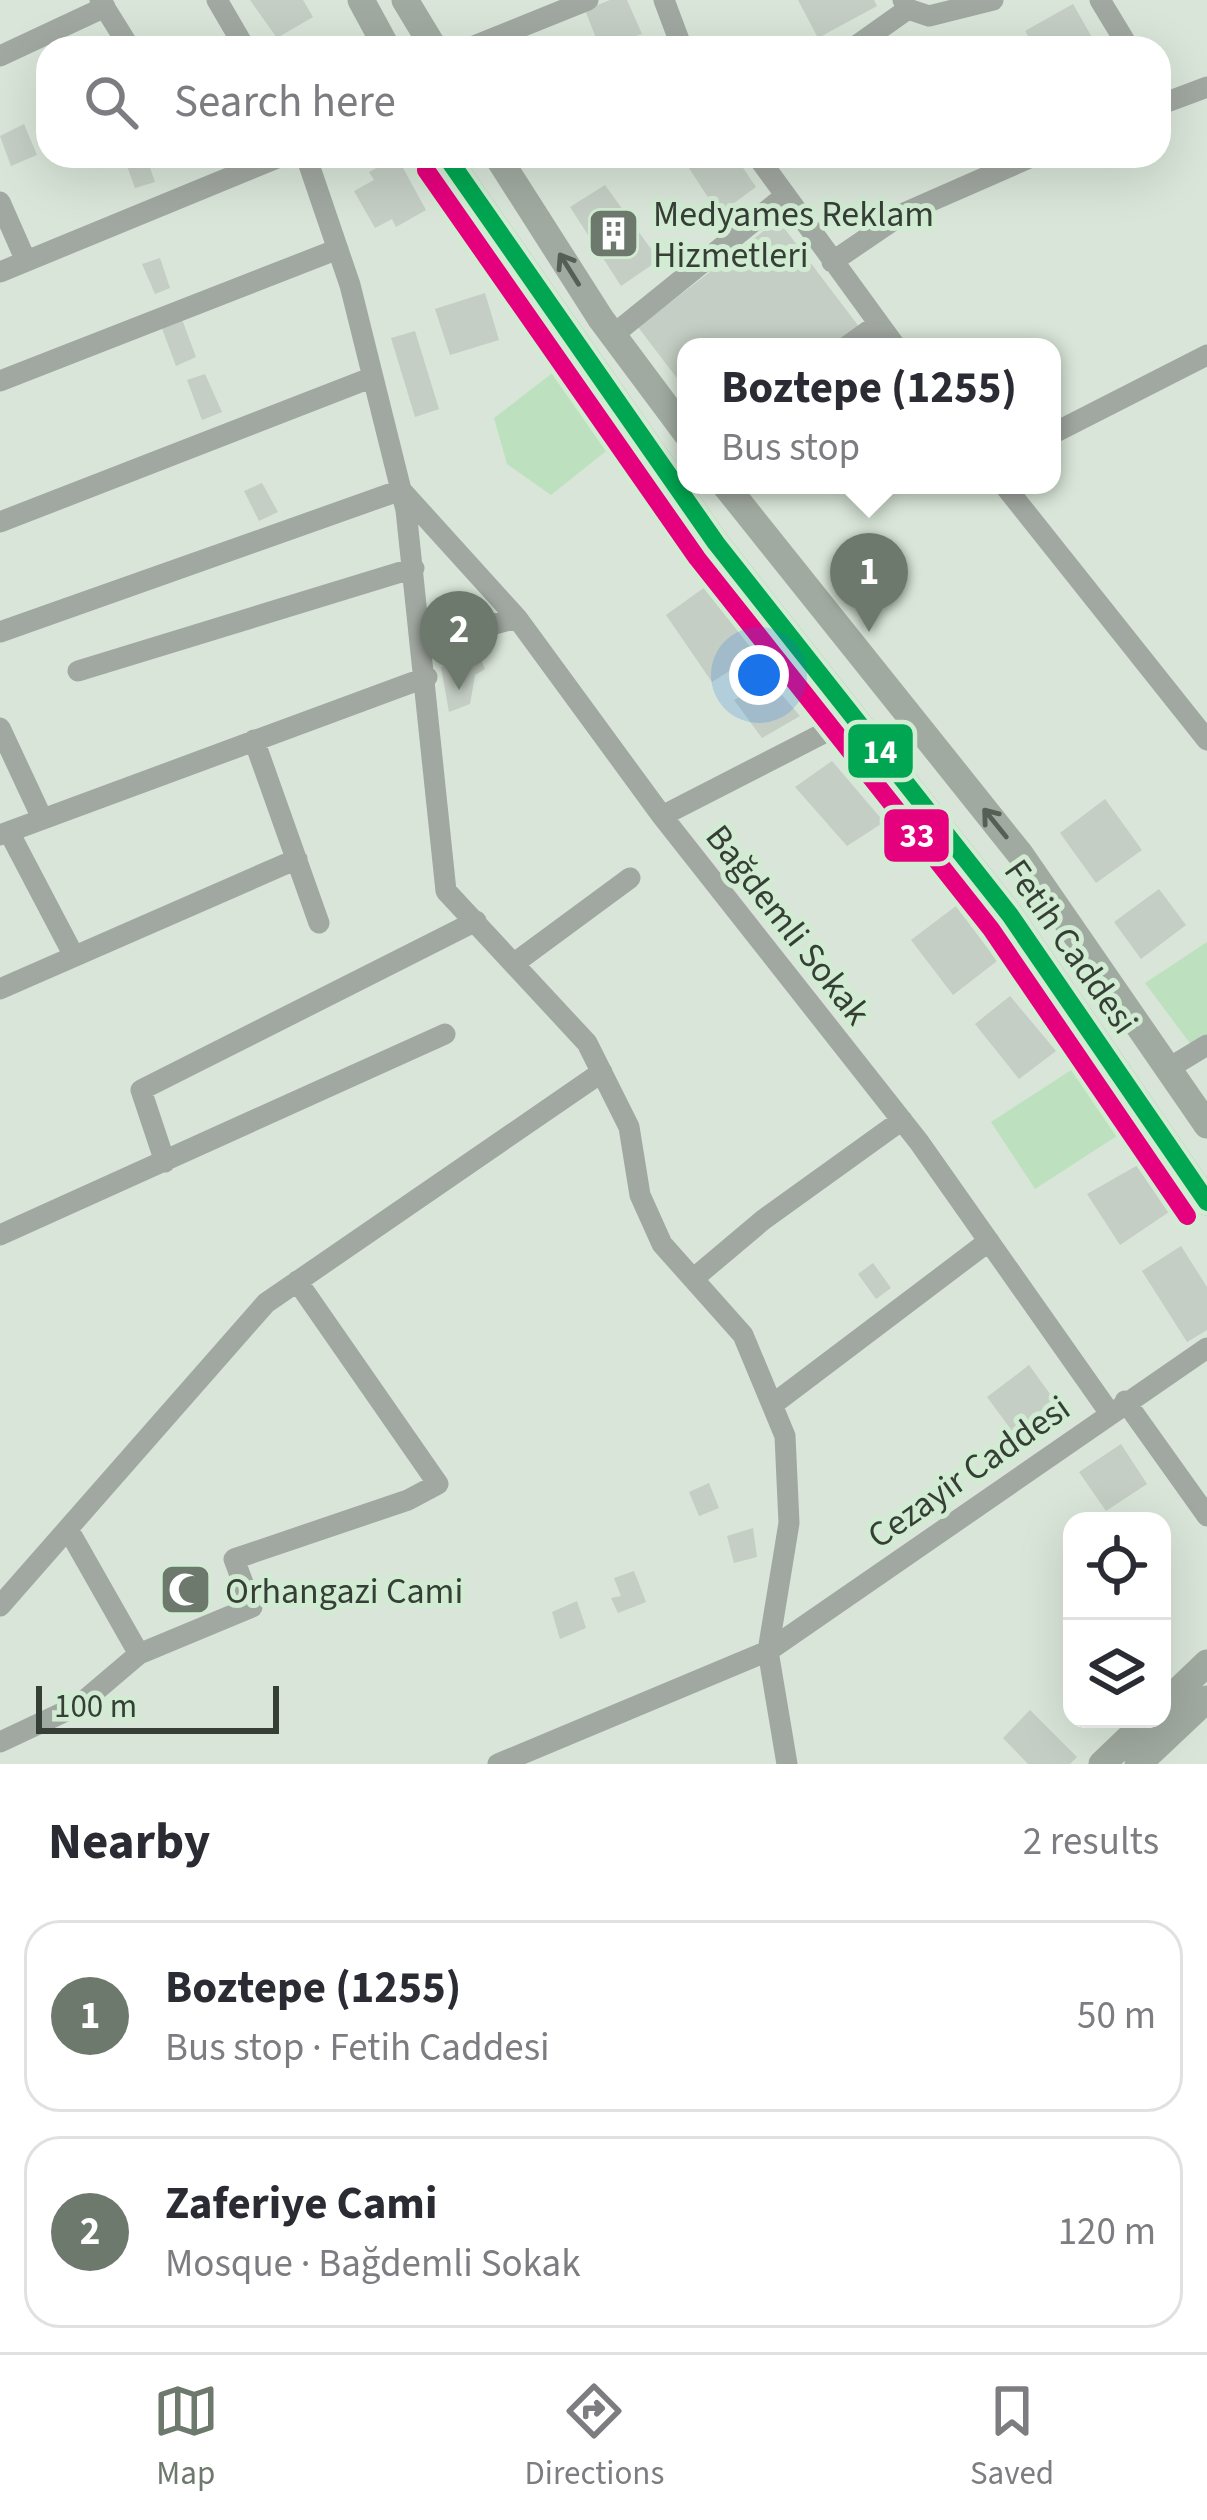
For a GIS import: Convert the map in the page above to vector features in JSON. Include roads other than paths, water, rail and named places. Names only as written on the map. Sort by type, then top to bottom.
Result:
[{"type":"main road","points":[[405,0],[427,36]]},
{"type":"main road","points":[[361,6],[380,36]]},
{"type":"main road","name":"Fetih Caddesi","points":[[454,168],[677,488]]},
{"type":"main road","points":[[505,168],[613,335],[677,421]]},
{"type":"main road","name":"Fetih Caddesi","points":[[682,494],[1010,915],[1207,1202]]},
{"type":"main road","name":"Fetih Caddesi","points":[[732,494],[1020,854],[1207,1124]]},
{"type":"main road","points":[[1171,1697],[1207,1663]]},
{"type":"main road","points":[[1138,1764],[1207,1699]]},
{"type":"main road","points":[[1102,1764],[1140,1728]]},
{"type":"street","points":[[217,0],[238,36]]},
{"type":"street","points":[[499,36],[588,0]]},
{"type":"street","points":[[664,0],[678,36]]},
{"type":"street","points":[[867,36],[906,4],[928,16],[992,0]]},
{"type":"street","points":[[1100,0],[1122,36]]},
{"type":"street","points":[[38,36],[102,3],[123,36]]},
{"type":"street","points":[[0,56],[36,37]]},
{"type":"street","points":[[1171,102],[1204,97]]},
{"type":"street","points":[[0,272],[253,168]]},
{"type":"street","points":[[314,168],[401,490],[427,676],[446,891],[587,1042],[629,1127],[640,1195],[662,1244],[742,1335],[785,1436],[789,1522],[769,1651],[787,1764]]},
{"type":"street","points":[[765,168],[889,338]]},
{"type":"street","points":[[832,262],[904,213],[1007,168]]},
{"type":"street","points":[[613,335],[785,196]]},
{"type":"street","points":[[0,202],[26,261]]},
{"type":"street","points":[[0,381],[338,249]]},
{"type":"street","points":[[859,338],[878,324]]},
{"type":"street","points":[[1061,429],[1207,356]]},
{"type":"street","points":[[0,521],[373,377]]},
{"type":"street","points":[[0,632],[401,490]]},
{"type":"street","name":"Bağdemli Sokak","points":[[401,490],[517,618],[662,816],[902,1120],[988,1241],[1207,1516]]},
{"type":"street","points":[[1011,494],[1207,740]]},
{"type":"street","points":[[78,671],[414,568]]},
{"type":"street","points":[[421,644],[517,618]]},
{"type":"street","points":[[74,956],[4,833],[427,676]]},
{"type":"street","points":[[662,816],[855,717]]},
{"type":"street","points":[[0,728],[42,818]]},
{"type":"street","points":[[254,740],[319,923]]},
{"type":"street","points":[[0,989],[297,860]]},
{"type":"street","points":[[516,962],[630,878]]},
{"type":"street","points":[[165,1162],[141,1090],[476,920]]},
{"type":"street","points":[[0,1235],[445,1034]]},
{"type":"street","points":[[1168,1068],[1207,1045]]},
{"type":"street","points":[[0,1606],[266,1303],[602,1072]]},
{"type":"street","points":[[693,1279],[763,1220],[902,1120]]},
{"type":"street","points":[[772,1405],[988,1241]]},
{"type":"street","points":[[0,1742],[80,1705],[139,1654],[252,1607],[235,1559],[408,1500],[438,1484],[297,1281]]},
{"type":"street","name":"Cezayir Caddesi","points":[[499,1764],[769,1651],[1207,1348]]},
{"type":"street","points":[[68,1529],[139,1654]]},
{"type":"place","name":"Medyames Reklam Hizmetleri","points":[[614,234]]},
{"type":"place","name":"Boztepe (1255)","points":[[869,632]]},
{"type":"place","name":"Zaferiye Cami","points":[[459,690]]},
{"type":"place","name":"Orhangazi Cami","points":[[186,1590]]}]
